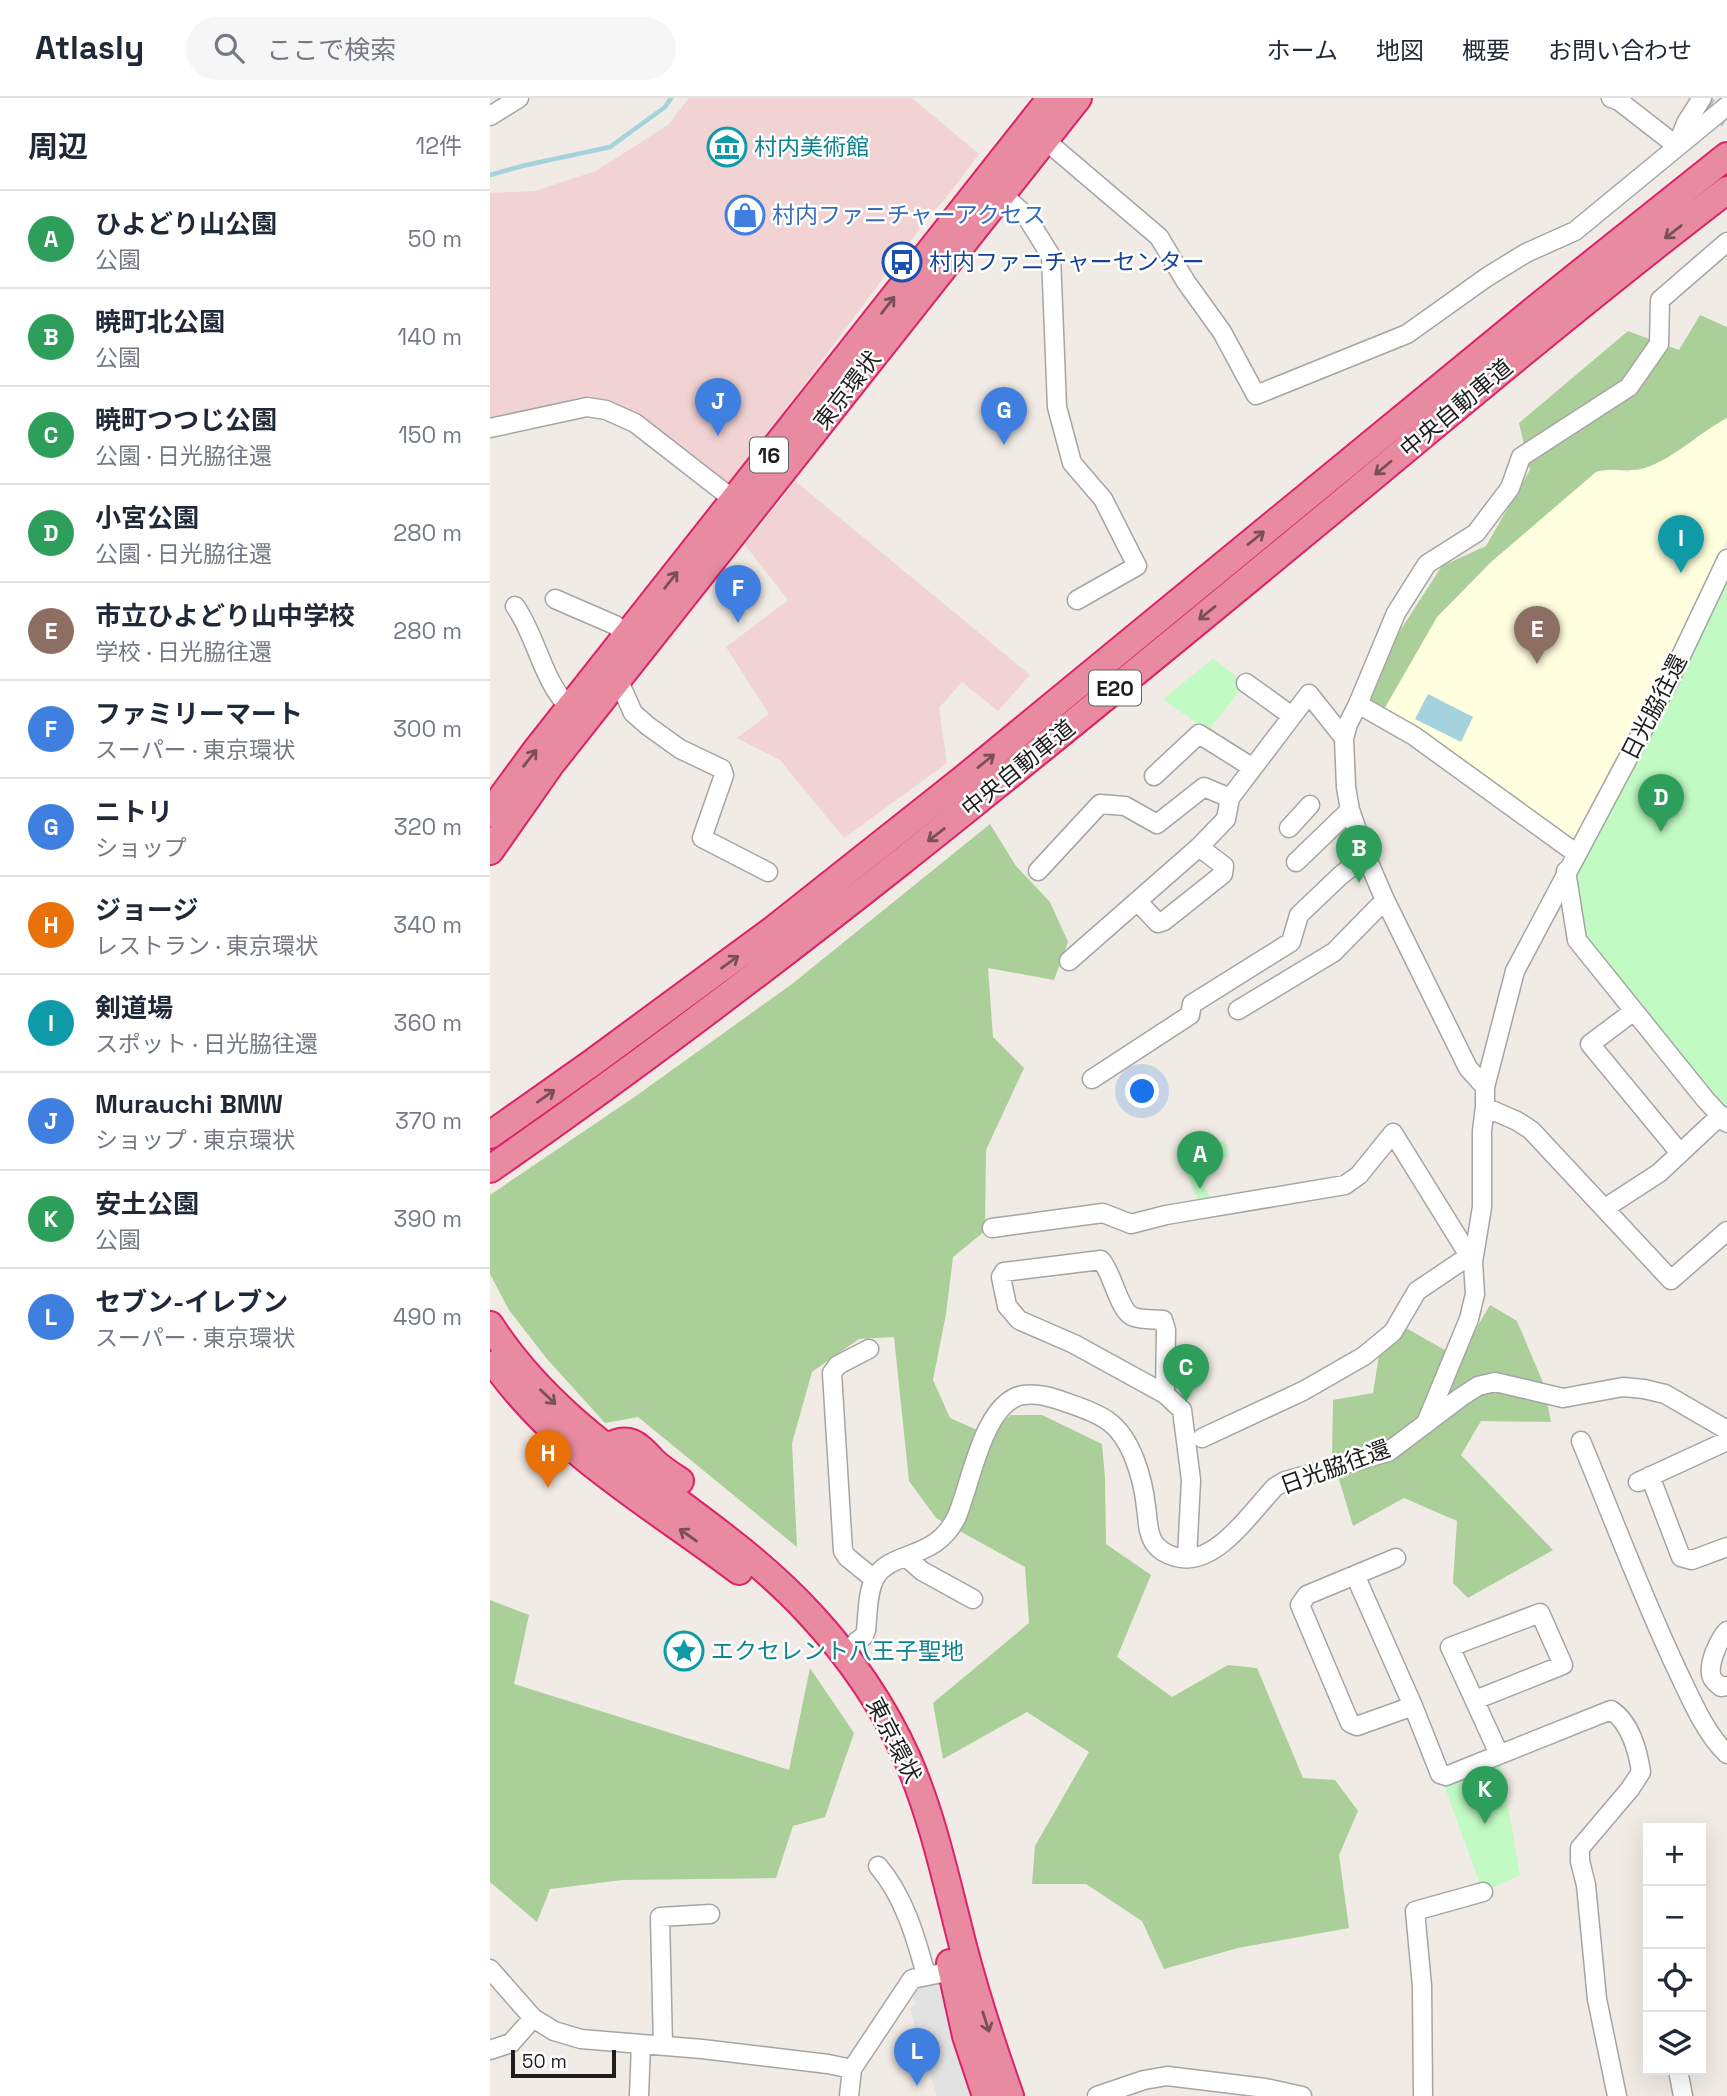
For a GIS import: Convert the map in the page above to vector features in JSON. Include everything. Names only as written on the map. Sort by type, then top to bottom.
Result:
[{"type":"highway","points":[[972,199],[1015,131],[1041,98]]},
{"type":"highway","name":"東京環状","points":[[490,851],[534,786],[618,679],[742,506],[972,199],[1065,99]]},
{"type":"highway","name":"東京環状","points":[[490,814],[627,635],[742,506],[1002,194],[1045,140],[1065,99]]},
{"type":"highway","name":"中央自動車道","points":[[490,1135],[774,929],[962,780],[1554,293],[1727,156]]},
{"type":"highway","name":"中央自動車道","points":[[490,1169],[607,1088],[790,950],[956,819],[1574,311],[1727,190]]},
{"type":"highway","name":"東京環状","points":[[490,1325],[527,1376],[611,1461],[762,1591],[807,1636],[845,1685],[878,1739],[904,1796],[928,1873],[966,2036],[985,2096]]},
{"type":"highway","name":"東京環状","points":[[490,1356],[520,1396],[566,1444],[611,1461],[705,1522],[797,1600],[843,1653],[885,1716],[906,1757],[931,1822],[973,1982],[1010,2096]]},
{"type":"highway","points":[[611,1461],[616,1441],[628,1441],[646,1452],[654,1462],[785,1567],[820,1600],[871,1662],[879,1684],[885,1716]]},
{"type":"street","points":[[490,116],[519,98]]},
{"type":"street","points":[[1611,98],[1619,101],[1677,146]]},
{"type":"street","points":[[1677,146],[1686,123],[1702,98]]},
{"type":"street","points":[[1045,140],[1159,237],[1186,282],[1222,332],[1256,395],[1408,334],[1488,276],[1526,253],[1575,231],[1727,106]]},
{"type":"street","points":[[1002,194],[1026,216],[1051,256],[1057,407],[1072,463],[1103,499],[1137,566],[1077,600]]},
{"type":"street","points":[[1485,1087],[1468,1068],[1366,856],[1350,810],[1346,788],[1344,738],[1348,724],[1396,613],[1427,564],[1476,533],[1510,488],[1521,457],[1629,387],[1659,344],[1660,300],[1727,242]]},
{"type":"street","points":[[490,428],[587,407],[597,408],[635,423],[742,506]]},
{"type":"street","name":"日光脇往還","points":[[1566,871],[1670,679],[1727,559]]},
{"type":"street","points":[[555,599],[615,625],[627,635]]},
{"type":"street","points":[[515,606],[526,621],[557,695],[570,708]]},
{"type":"street","points":[[618,679],[633,713],[648,726],[680,749],[722,769],[724,775],[702,838],[768,872]]},
{"type":"street","points":[[1246,683],[1292,716]]},
{"type":"street","points":[[1069,961],[1199,847],[1226,819],[1230,798],[1309,694],[1344,738]]},
{"type":"street","points":[[1358,704],[1414,736],[1577,854]]},
{"type":"street","points":[[1154,776],[1199,734],[1253,768]]},
{"type":"street","points":[[1038,871],[1100,804],[1125,806],[1157,824],[1204,787],[1230,798]]},
{"type":"street","points":[[1296,862],[1350,810]]},
{"type":"street","points":[[1299,817],[1320,838]]},
{"type":"street","points":[[1138,901],[1158,923],[1223,874],[1224,866],[1199,847]]},
{"type":"street","points":[[1092,1079],[1190,1015],[1192,1004],[1292,942],[1299,915],[1341,875],[1366,856]]},
{"type":"street","points":[[1566,871],[1577,940],[1724,1119],[1659,1173],[1605,1208]]},
{"type":"street","points":[[1421,1432],[1469,1319],[1475,1294],[1471,1259],[1482,1207],[1485,1087],[1515,971],[1566,871]]},
{"type":"street","points":[[1238,1010],[1334,952],[1385,900]]},
{"type":"street","points":[[1634,1011],[1590,1044],[1680,1153]]},
{"type":"street","points":[[1485,1107],[1531,1130],[1671,1280],[1727,1231]]},
{"type":"street","points":[[992,1228],[1103,1213],[1131,1224],[1166,1215],[1345,1185],[1359,1175],[1393,1133],[1471,1259]]},
{"type":"street","points":[[1202,1438],[1303,1391],[1364,1356],[1393,1332],[1417,1291],[1471,1259]]},
{"type":"street","points":[[856,1642],[864,1636],[866,1630],[874,1579],[886,1566],[940,1540],[956,1518],[995,1415],[1006,1403],[1021,1395],[1041,1394],[1086,1409],[1108,1421],[1124,1439],[1140,1478],[1148,1528],[1153,1541],[1163,1551],[1177,1558],[1187,1558],[1191,1480],[1182,1410],[1165,1394],[1074,1344],[1019,1320],[1007,1306],[1001,1277],[1004,1272],[1101,1260],[1107,1266],[1126,1313],[1134,1317],[1163,1320],[1166,1329],[1165,1394]]},
{"type":"street","points":[[869,1349],[838,1365],[832,1373],[843,1550],[847,1558],[874,1579]]},
{"type":"street","name":"日光脇往還","points":[[1187,1558],[1210,1554],[1275,1487],[1285,1481],[1388,1452],[1421,1432],[1478,1386],[1495,1382],[1565,1403],[1623,1387],[1644,1389],[1665,1394],[1727,1430]]},
{"type":"street","points":[[1581,1441],[1672,1659],[1695,1706],[1727,1754]]},
{"type":"street","points":[[1727,1441],[1644,1479],[1681,1558],[1692,1560],[1727,1547]]},
{"type":"street","points":[[906,1557],[922,1571],[973,1599]]},
{"type":"street","points":[[1396,1558],[1307,1595],[1300,1605],[1350,1723],[1357,1726],[1413,1706]]},
{"type":"street","points":[[1355,1575],[1440,1774],[1446,1776],[1465,1769],[1611,1710],[1617,1714],[1638,1750],[1641,1772],[1630,1789],[1580,1847],[1597,1999],[1617,2096]]},
{"type":"street","points":[[1475,1700],[1563,1665],[1540,1613],[1450,1647],[1499,1754]]},
{"type":"street","points":[[1727,1631],[1715,1652],[1710,1673],[1721,1687],[1727,1686]]},
{"type":"street","points":[[878,1866],[889,1878],[907,1916],[926,1975]]},
{"type":"street","points":[[1423,2096],[1422,1986],[1415,1911],[1483,1892]]},
{"type":"street","points":[[663,2046],[660,1917],[710,1914]]},
{"type":"street","points":[[490,1969],[533,2018],[554,2031],[581,2039],[828,2064],[852,2069]]},
{"type":"street","points":[[849,2096],[852,2069],[912,1979],[952,1971]]},
{"type":"street","points":[[490,2049],[511,2043],[533,2018]]},
{"type":"street","points":[[639,2096],[641,2044]]},
{"type":"street","points":[[1679,2075],[1683,2096]]},
{"type":"street","points":[[1097,2096],[1144,2080],[1167,2076],[1302,2096]]},
{"type":"shaded area","name":"村内ファニチャーアクセス","points":[[689,98],[912,98],[979,154],[930,215],[730,484],[645,422],[612,404],[577,398],[490,421],[490,193],[535,191],[596,171],[668,125]]},
{"type":"shaded area","points":[[1727,418],[1727,538],[1712,574],[1570,845],[1383,711],[1437,617],[1491,562],[1596,471],[1607,468],[1628,472]]},
{"type":"shaded area","points":[[795,481],[1030,675],[998,711],[962,682],[939,708],[947,763],[844,838],[780,760],[737,738],[769,714],[726,647],[788,600],[745,545]]},
{"type":"shaded area","points":[[938,1973],[973,2096],[937,2096],[917,2033],[910,2008],[916,2005],[908,1984]]},
{"type":"green space","points":[[1700,315],[1727,327],[1727,418],[1656,464],[1639,469],[1596,472],[1491,562],[1437,617],[1383,711],[1369,705],[1394,640],[1442,566],[1486,546],[1530,470],[1519,423],[1628,331],[1679,350]]},
{"type":"green space","points":[[1727,577],[1727,1123],[1577,940],[1570,878]]},
{"type":"green space","points":[[1213,659],[1246,683],[1208,731],[1163,699]]},
{"type":"green space","points":[[990,824],[1016,866],[1050,902],[1068,942],[1054,980],[988,968],[993,1037],[1024,1068],[986,1150],[985,1231],[953,1257],[946,1314],[933,1380],[950,1418],[986,1434],[1011,1415],[1042,1415],[1102,1444],[1106,1544],[1151,1575],[1117,1657],[1172,1697],[1228,1665],[1257,1668],[1303,1778],[1335,1780],[1358,1811],[1339,1855],[1349,1928],[1238,1948],[1164,1969],[1142,1921],[1086,1884],[1032,1884],[1035,1846],[1089,1752],[1027,1712],[943,1759],[933,1703],[1029,1623],[1025,1567],[936,1518],[909,1481],[894,1337],[859,1339],[812,1372],[792,1443],[797,1547],[638,1417],[605,1423],[547,1359],[509,1310],[490,1274],[490,1195],[633,1098],[792,984]]},
{"type":"green space","points":[[1225,1140],[1229,1155],[1198,1172],[1214,1207],[1202,1209],[1181,1161]]},
{"type":"green space","points":[[1490,1305],[1517,1321],[1544,1385],[1551,1422],[1481,1421],[1461,1455],[1553,1550],[1468,1598],[1453,1583],[1457,1521],[1404,1498],[1353,1526],[1332,1456],[1333,1400],[1373,1393],[1380,1349],[1406,1328],[1459,1358]]},
{"type":"green space","points":[[490,1600],[529,1615],[514,1684],[789,1770],[810,1668],[854,1733],[825,1817],[793,1826],[776,1878],[622,1880],[550,1889],[537,1922],[490,1882]]},
{"type":"green space","points":[[1499,1754],[1520,1875],[1483,1892],[1440,1774]]},
{"type":"water","points":[[1428,694],[1473,717],[1461,742],[1415,719]]},
{"type":"waterway","points":[[490,175],[610,147],[665,107],[671,98]]},
{"type":"tunnel","points":[[1695,98],[1727,119]]},
{"type":"place","name":"村内美術館","points":[[727,147]]},
{"type":"place","name":"村内ファニチャーアクセス","points":[[745,215]]},
{"type":"place","name":"村内ファニチャーセンター","points":[[902,262]]},
{"type":"place","name":"Murauchi BMW","points":[[718,436]]},
{"type":"place","name":"ニトリ","points":[[1004,445]]},
{"type":"place","name":"剣道場","points":[[1681,573]]},
{"type":"place","name":"ファミリーマート","points":[[738,623]]},
{"type":"place","name":"市立ひよどり山中学校","points":[[1537,664]]},
{"type":"place","name":"小宮公園","points":[[1661,832]]},
{"type":"place","name":"暁町北公園","points":[[1359,883]]},
{"type":"place","name":"ひよどり山公園","points":[[1200,1189]]},
{"type":"place","name":"暁町つつじ公園","points":[[1186,1402]]},
{"type":"place","name":"ジョージ","points":[[548,1488]]},
{"type":"place","name":"エクセレント八王子聖地","points":[[684,1651]]},
{"type":"place","name":"安土公園","points":[[1485,1824]]},
{"type":"place","name":"セブン-イレブン","points":[[917,2086]]}]
